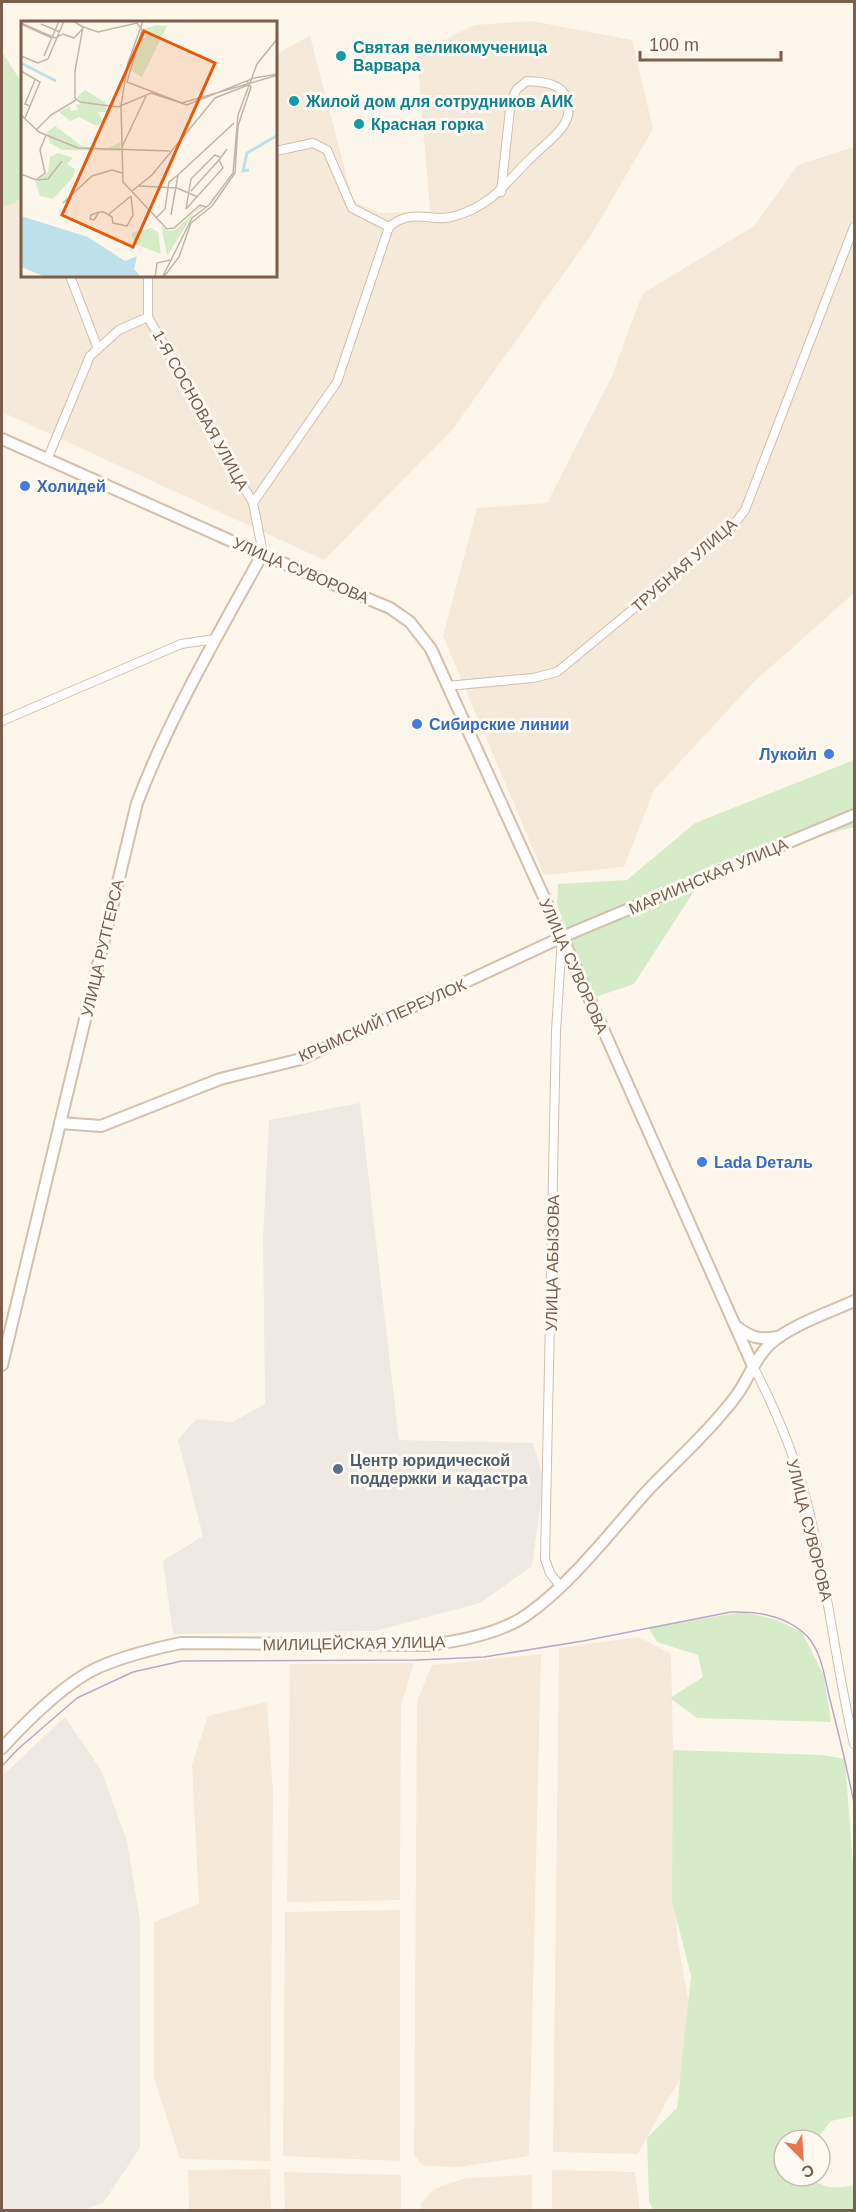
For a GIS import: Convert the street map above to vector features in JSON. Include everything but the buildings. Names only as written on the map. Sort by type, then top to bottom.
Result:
[{"type":"main road","name":"УЛИЦА СУВОРОВА","points":[[2,439],[401,614],[424,639],[562,937],[753,1366]]},
{"type":"main road","name":"УЛИЦА РУТГЕРСА","points":[[2,1365],[137,803],[166,733],[215,639],[264,553]]},
{"type":"main road","name":"МАРИИНСКАЯ УЛИЦА","points":[[562,937],[855,814]]},
{"type":"main road","name":"КРЫМСКИЙ ПЕРЕУЛОК","points":[[60,1123],[101,1126],[220,1079],[301,1059],[562,937]]},
{"type":"main road","points":[[734,1324],[755,1338],[779,1337],[855,1301]]},
{"type":"main road","name":"МИЛИЦЕЙСКАЯ УЛИЦА","points":[[2,1748],[53,1699],[95,1669],[156,1648],[181,1643],[418,1645],[461,1641],[528,1615],[560,1586],[723,1412],[740,1391],[763,1351],[779,1337]]},
{"type":"street","points":[[253,503],[337,382],[389,227],[399,218],[453,217],[478,207],[501,192],[532,157],[563,128],[569,112],[567,97],[559,88],[548,83],[527,81],[517,89],[511,100],[501,192]]},
{"type":"street","points":[[278,150],[313,142],[327,150],[352,208],[389,227]]},
{"type":"street","name":"ТРУБНАЯ УЛИЦА","points":[[447,686],[533,678],[556,672],[731,528],[744,510],[855,227]]},
{"type":"street","points":[[71,278],[98,349]]},
{"type":"street","points":[[47,460],[90,356],[119,330],[148,317],[148,278]]},
{"type":"street","name":"1-Я СОСНОВАЯ УЛИЦА","points":[[148,317],[253,503],[264,553]]},
{"type":"street","points":[[2,721],[181,644],[215,639]]},
{"type":"street","name":"УЛИЦА АБЫЗОВА","points":[[560,1586],[550,1573],[546,1559],[556,1031],[562,937]]},
{"type":"street","name":"УЛИЦА СУВОРОВА","points":[[753,1366],[791,1449],[809,1509],[828,1599],[842,1691],[855,1744]]},
{"type":"shaded area","points":[[531,21],[632,40],[653,129],[590,237],[453,429],[324,560],[2,412],[2,207],[15,203],[21,196],[21,278],[278,278],[278,53],[310,36],[353,201],[380,213],[430,211],[417,53],[475,25]]},
{"type":"shaded area","points":[[854,147],[854,593],[755,681],[654,790],[624,867],[544,875],[443,636],[477,508],[547,503],[612,376],[642,294],[754,226],[798,165]]},
{"type":"shaded area","points":[[360,1103],[399,1440],[533,1443],[544,1480],[532,1566],[480,1603],[375,1631],[173,1634],[163,1561],[203,1536],[178,1440],[196,1419],[233,1422],[265,1404],[263,1236],[269,1120]]},
{"type":"shaded area","points":[[639,1637],[671,1654],[677,1937],[697,2051],[638,2154],[553,2152],[559,1648]]},
{"type":"shaded area","points":[[541,1654],[529,2156],[459,2167],[423,2166],[414,2155],[417,1701],[432,1665]]},
{"type":"shaded area","points":[[414,1663],[401,1704],[400,1900],[287,1902],[290,1664]]},
{"type":"shaded area","points":[[267,1702],[273,1792],[270,2161],[180,2159],[154,2078],[154,1922],[199,1904],[192,1764],[208,1716]]},
{"type":"shaded area","points":[[65,1717],[101,1770],[127,1841],[140,1921],[140,2148],[103,2203],[83,2210],[2,2210],[2,1776]]},
{"type":"shaded area","points":[[400,1910],[400,2161],[283,2156],[285,1912]]},
{"type":"shaded area","points":[[270,2169],[271,2210],[189,2210],[188,2170]]},
{"type":"shaded area","points":[[552,2170],[635,2172],[640,2210],[552,2210]]},
{"type":"shaded area","points":[[284,2172],[401,2175],[401,2210],[285,2210]]},
{"type":"shaded area","points":[[532,2175],[532,2210],[421,2210],[421,2203],[434,2189],[465,2178]]},
{"type":"green space","points":[[2,52],[21,81],[21,196],[15,203],[2,207]]},
{"type":"green space","points":[[854,760],[854,827],[711,865],[634,984],[593,998],[557,905],[558,884],[627,880],[695,823]]},
{"type":"green space","points":[[744,1612],[777,1620],[802,1632],[824,1676],[831,1722],[697,1718],[670,1698],[703,1677],[698,1655],[657,1642],[648,1627]]},
{"type":"green space","points":[[673,1750],[823,1755],[845,1759],[854,1878],[854,2116],[831,2121],[825,2128],[772,2128],[772,2188],[832,2188],[854,2185],[854,2210],[653,2210],[649,2201],[647,2138],[677,2108],[691,1976],[672,1901]]},
{"type":"tram line","points":[[2,1766],[18,1749],[77,1698],[133,1672],[182,1661],[417,1660],[484,1657],[741,1612],[781,1619],[799,1629],[812,1643],[822,1666],[854,1803]]},
{"type":"place","name":"Святая великомученица Варвара","points":[[341,56]]},
{"type":"place","name":"Жилой дом для сотрудников АИК","points":[[294,101]]},
{"type":"place","name":"Красная горка","points":[[359,124]]},
{"type":"place","name":"Холидей","points":[[25,486]]},
{"type":"place","name":"Сибирские линии","points":[[417,724]]},
{"type":"place","name":"Лукойл","points":[[829,754]]},
{"type":"place","name":"Lada Dеталь","points":[[702,1162]]},
{"type":"place","name":"Центр юридической поддержки и кадастра","points":[[338,1469]]}]
